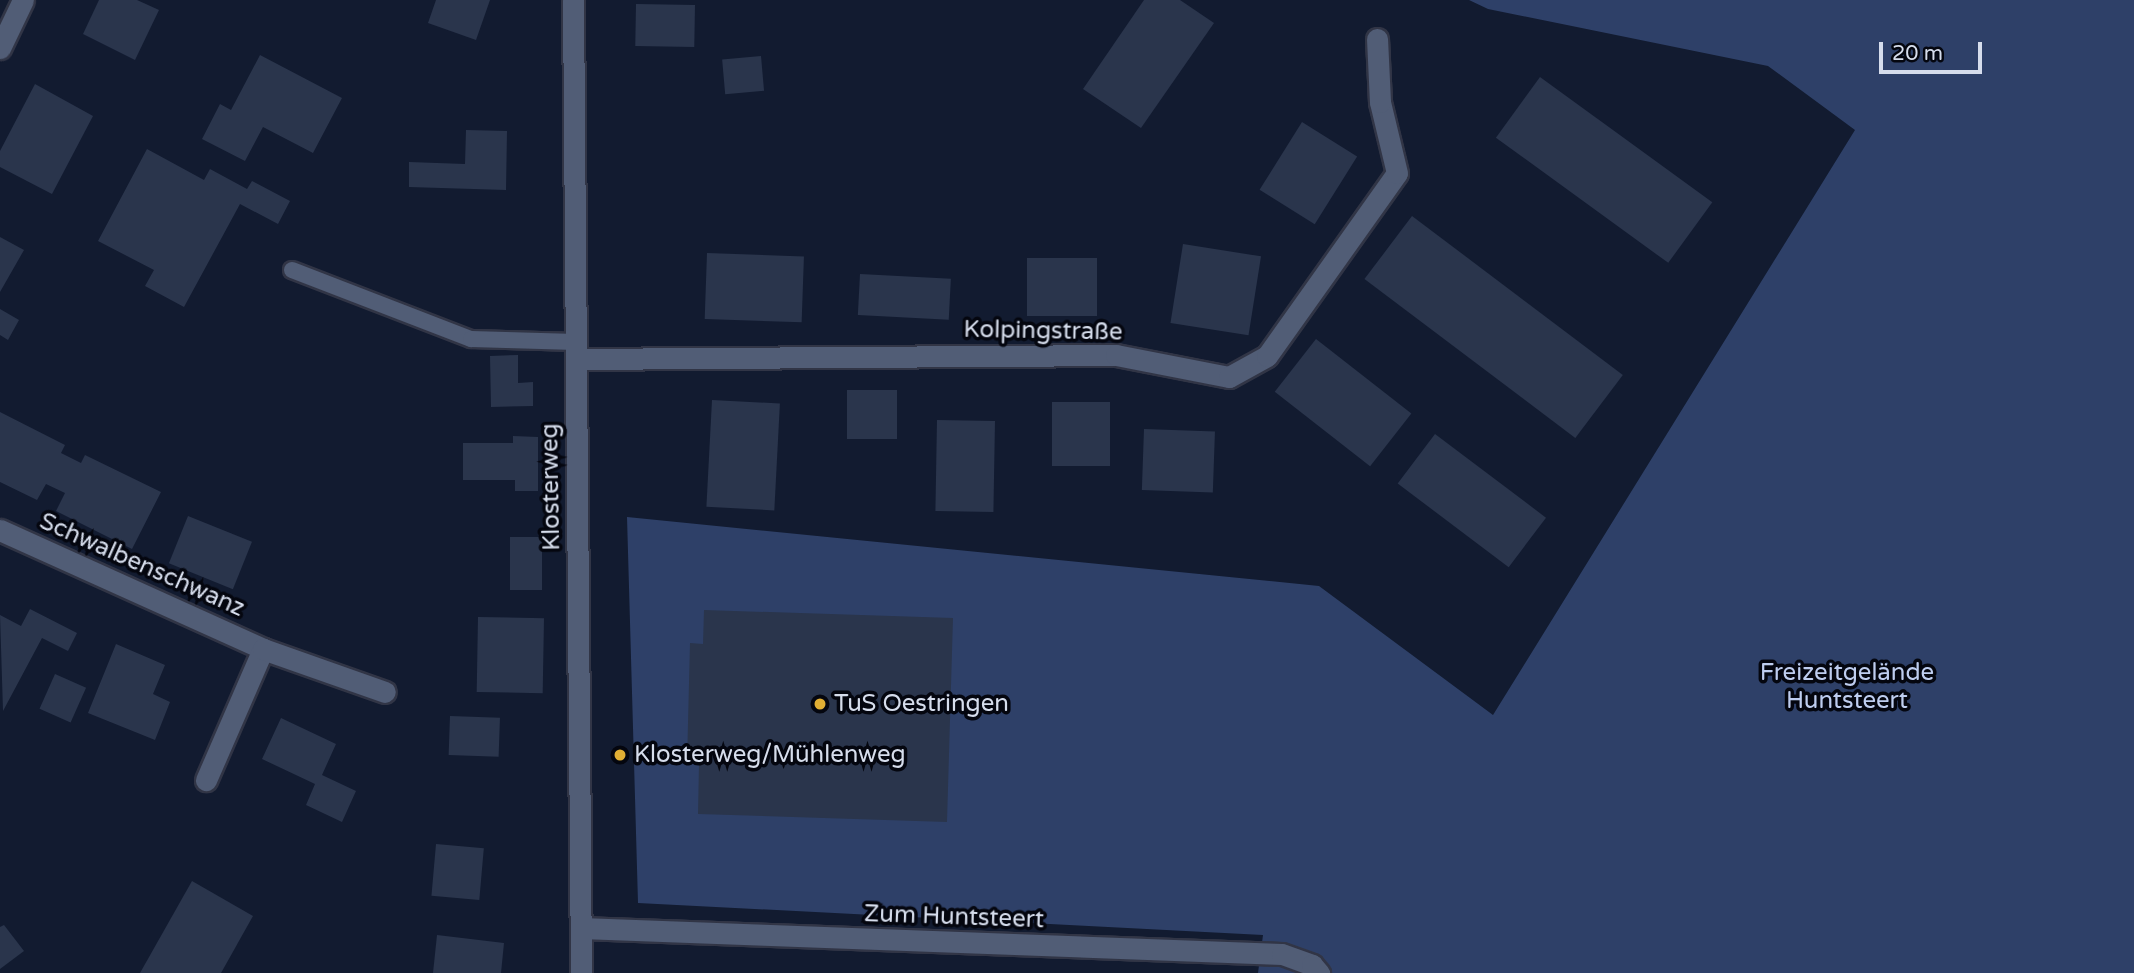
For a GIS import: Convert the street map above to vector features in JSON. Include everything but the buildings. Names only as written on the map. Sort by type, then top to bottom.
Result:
[{"type":"street","points":[[0,48],[23,0]]},
{"type":"street","name":"Klosterweg","points":[[573,0],[581,973]]},
{"type":"street","name":"Kolpingstraße","points":[[576,351],[1116,355],[1229,377],[1266,356],[1398,173],[1380,102],[1377,39]]},
{"type":"street","name":"Schwalbenschwanz","points":[[0,530],[263,649],[385,692]]},
{"type":"street","name":"Schwalbenschwanz","points":[[206,780],[263,649]]},
{"type":"street","name":"Zum Huntsteert","points":[[581,928],[1282,954],[1312,965],[1319,973]]},
{"type":"lane","points":[[292,270],[471,339],[576,351]]},
{"type":"green space","name":"Freizeitgelände Huntsteert","points":[[1469,0],[2134,0],[2134,973],[1258,973],[1263,935],[638,903],[627,517],[1319,586],[1493,715],[1855,130],[1768,66],[1488,9]]},
{"type":"place","name":"TuS Oestringen","points":[[820,704]]},
{"type":"place","name":"Klosterweg/Mühlenweg","points":[[620,755]]}]
